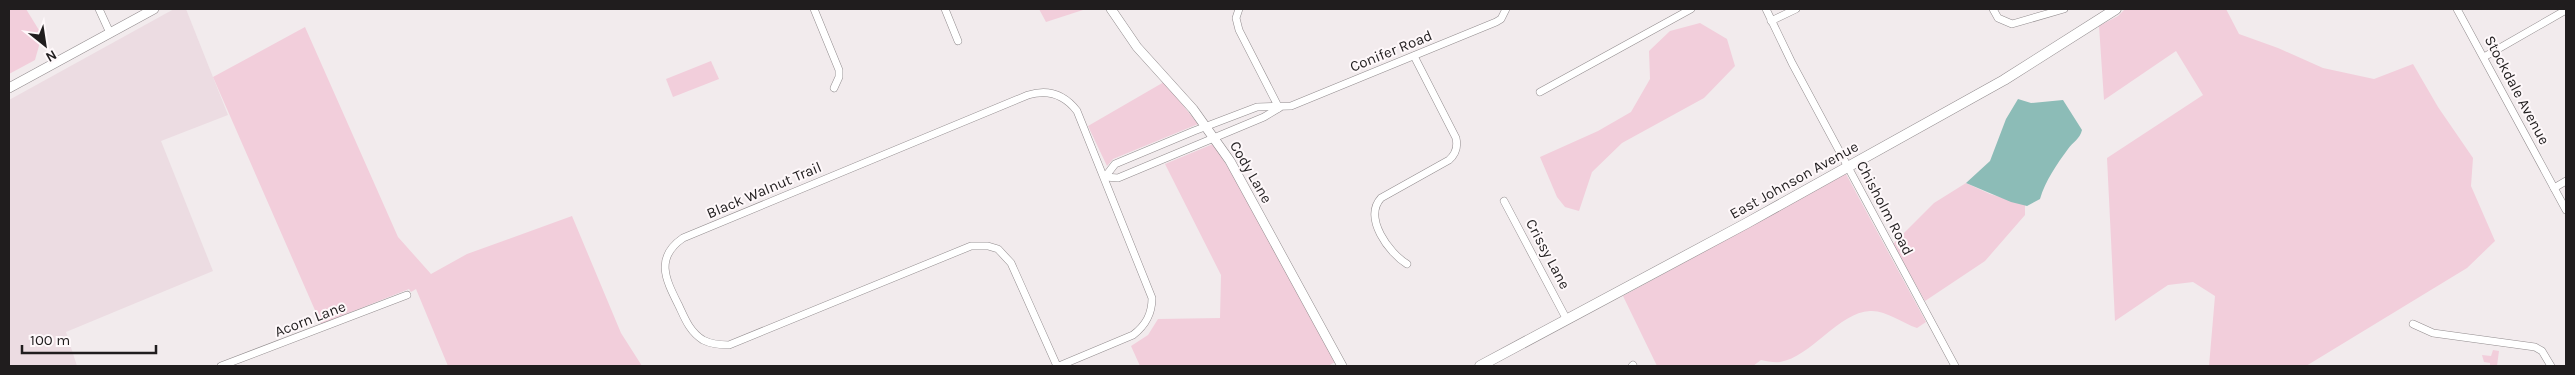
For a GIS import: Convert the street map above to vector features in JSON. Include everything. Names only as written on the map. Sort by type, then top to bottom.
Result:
[{"type":"main road","name":"East Johnson Avenue","points":[[1480,366],[1847,168],[2020,71],[2114,9]]},
{"type":"street","points":[[99,9],[110,33]]},
{"type":"street","points":[[9,88],[154,9]]},
{"type":"street","points":[[814,9],[839,70],[839,77],[834,88]]},
{"type":"street","points":[[945,9],[958,41]]},
{"type":"street","name":"Cody Lane","points":[[1111,9],[1137,48],[1173,85],[1206,127],[1238,174],[1342,366]]},
{"type":"street","points":[[1240,9],[1236,18],[1237,25],[1278,108]]},
{"type":"street","name":"Conifer Road","points":[[1105,177],[1115,164],[1257,107],[1278,108],[1291,106],[1496,22],[1501,19],[1506,9]]},
{"type":"street","points":[[1540,92],[1692,9]]},
{"type":"street","name":"Chisholm Road","points":[[1766,9],[1847,168],[1955,366]]},
{"type":"street","points":[[1771,21],[1796,9]]},
{"type":"street","points":[[1993,9],[1998,18],[2012,24],[2064,9]]},
{"type":"street","name":"Stockdale Avenue","points":[[2458,9],[2566,210]]},
{"type":"street","points":[[2484,57],[2566,10]]},
{"type":"street","points":[[1407,264],[1392,252],[1376,223],[1374,211],[1376,203],[1381,198],[1449,160],[1453,156],[1457,145],[1456,138],[1414,56]]},
{"type":"street","name":"Black Walnut Trail","points":[[1038,92],[1056,94],[1071,104],[1077,111],[1150,289],[1152,306],[1146,322],[1133,335],[1058,366],[1011,263],[998,249],[988,246],[970,246],[729,345],[712,344],[702,339],[689,326],[667,282],[665,264],[672,248],[683,238],[1038,92]]},
{"type":"street","name":"Conifer Road","points":[[1105,177],[1118,178],[1264,117],[1278,108]]},
{"type":"street","points":[[2554,188],[2566,181]]},
{"type":"street","name":"Crissy Lane","points":[[1504,201],[1567,320]]},
{"type":"street","name":"Acorn Lane","points":[[221,366],[407,296]]},
{"type":"street","points":[[2413,324],[2433,333],[2536,347],[2542,352],[2550,366]]},
{"type":"shaded area","points":[[9,9],[26,9],[42,35],[35,60],[9,74]]},
{"type":"shaded area","points":[[174,9],[186,9],[228,115],[161,141],[213,271],[66,332],[77,366],[9,366],[9,100]]},
{"type":"shaded area","points":[[1039,9],[1086,9],[1046,22]]},
{"type":"shaded area","points":[[2125,9],[2226,9],[2239,34],[2278,48],[2323,68],[2374,79],[2413,64],[2438,107],[2473,158],[2471,186],[2495,241],[2467,268],[2306,366],[2209,366],[2215,296],[2193,282],[2168,285],[2115,321],[2107,158],[2203,95],[2176,51],[2104,100],[2099,26],[2118,16]]},
{"type":"shaded area","points":[[1700,23],[1727,39],[1735,66],[1704,98],[1622,143],[1592,172],[1579,211],[1565,207],[1557,197],[1540,157],[1598,131],[1631,112],[1650,79],[1649,51],[1670,31]]},
{"type":"shaded area","points":[[305,27],[398,237],[431,274],[467,254],[572,216],[621,333],[642,366],[448,366],[416,289],[411,292],[409,289],[321,324],[213,77]]},
{"type":"shaded area","points":[[711,61],[719,79],[673,97],[666,79]]},
{"type":"shaded area","points":[[1164,82],[1198,124],[1113,159],[1107,166],[1088,126]]},
{"type":"shaded area","points":[[1213,144],[1234,177],[1335,362],[1328,366],[1140,366],[1131,346],[1148,335],[1158,319],[1220,318],[1221,275],[1165,164]]},
{"type":"shaded area","points":[[1846,174],[1926,322],[1917,328],[1888,315],[1870,311],[1859,313],[1847,319],[1803,352],[1780,362],[1761,360],[1753,366],[1657,366],[1623,296]]},
{"type":"shaded area","points":[[1966,183],[1990,194],[2025,205],[2025,215],[1985,261],[1925,301],[1893,244],[1934,203]]},
{"type":"shaded area","points":[[2493,350],[2499,351],[2497,366],[2490,366],[2490,363],[2484,362],[2482,355],[2491,356]]},
{"type":"water","points":[[2018,99],[2031,103],[2063,100],[2082,130],[2080,136],[2068,149],[2052,173],[2040,199],[2027,206],[2011,202],[1966,183],[1990,161],[2006,119]]}]
